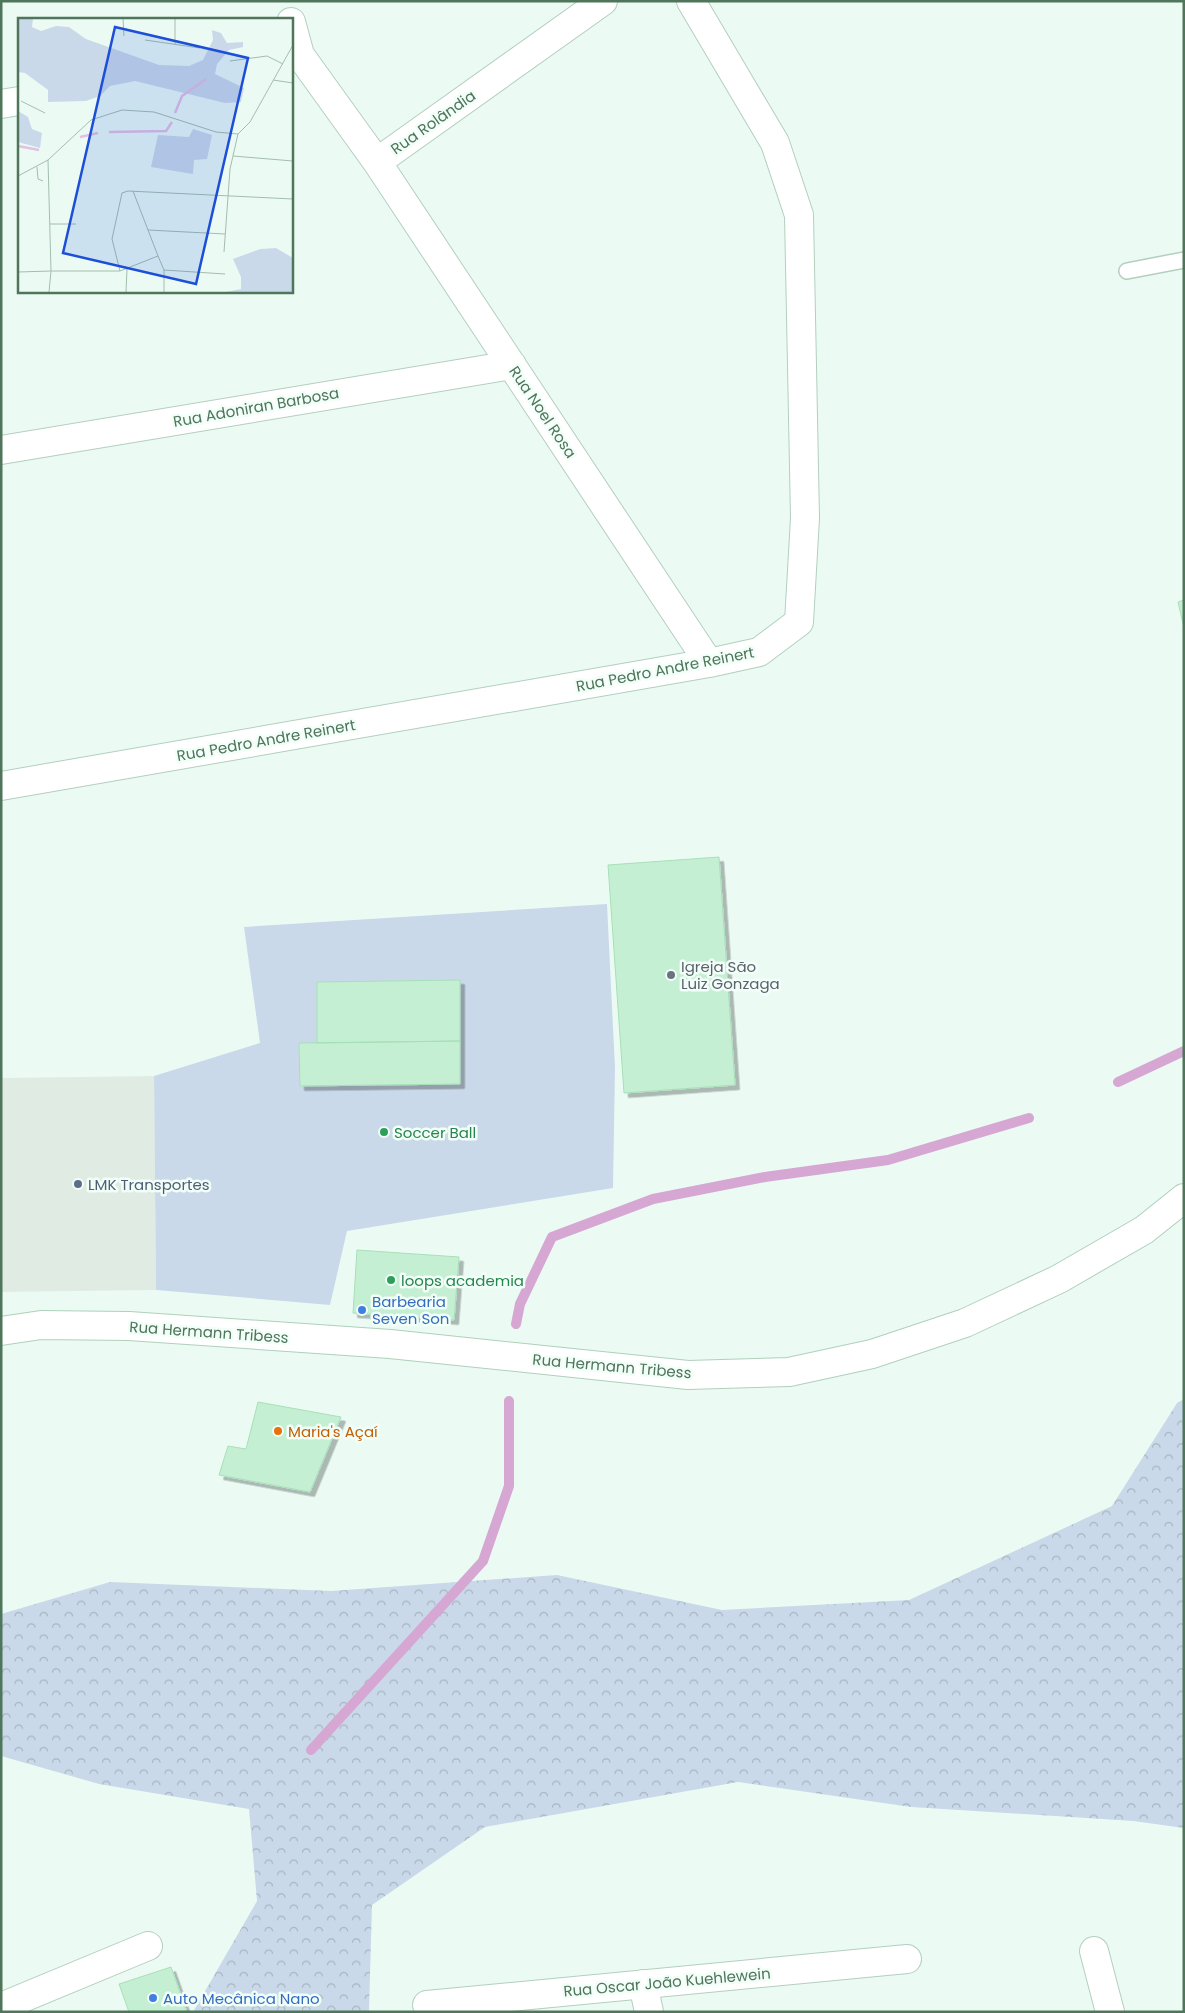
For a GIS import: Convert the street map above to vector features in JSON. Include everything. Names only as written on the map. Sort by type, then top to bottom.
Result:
[{"type":"street","points":[[286,1],[290,18]]},
{"type":"street","name":"Rua Rolândia","points":[[296,55],[377,162],[603,1]]},
{"type":"street","name":"Rua Pedro Andre Reinert","points":[[1,786],[709,663],[759,652],[799,622],[805,518],[799,215],[775,143],[691,1]]},
{"type":"street","points":[[292,27],[296,55]]},
{"type":"street","points":[[1,104],[18,101]]},
{"type":"street","name":"Rua Noel Rosa","points":[[377,162],[709,663]]},
{"type":"street","name":"Rua Adoniran Barbosa","points":[[1,450],[512,365]]},
{"type":"street","name":"Rua Hermann Tribess","points":[[1,1331],[41,1326],[129,1326],[390,1344],[688,1375],[789,1372],[872,1354],[965,1323],[1059,1279],[1144,1230],[1184,1198]]},
{"type":"street","points":[[1,2007],[148,1946]]},
{"type":"street","points":[[1094,1951],[1110,2012]]},
{"type":"street","name":"Rua Oscar João Kuehlewein","points":[[427,2005],[907,1959]]},
{"type":"street","points":[[643,1984],[650,2012]]},
{"type":"lane","points":[[1127,271],[1184,260]]},
{"type":"shaded area","name":"LMK Transportes","points":[[154,1076],[156,1290],[1,1292],[1,1078]]},
{"type":"green space","name":"Soccer Ball","points":[[607,904],[615,1068],[613,1188],[347,1231],[330,1305],[156,1290],[154,1076],[260,1043],[244,927]]},
{"type":"green space","points":[[1184,1399],[1184,1828],[1133,1821],[911,1807],[738,1782],[485,1827],[372,1905],[369,2012],[193,2012],[257,1901],[249,1809],[99,1784],[1,1756],[1,1614],[110,1582],[331,1591],[557,1575],[722,1610],[909,1600],[1112,1506],[1177,1403]]},
{"type":"building","points":[[1184,600],[1184,628],[1178,602]]},
{"type":"building","name":"Igreja São Luiz Gonzaga","points":[[719,857],[735,1085],[624,1093],[608,865]]},
{"type":"building","points":[[460,980],[460,1041],[317,1043],[317,982]]},
{"type":"building","points":[[460,1041],[460,1084],[300,1086],[299,1043]]},
{"type":"building","points":[[357,1250],[459,1257],[454,1320],[353,1313]]},
{"type":"building","points":[[258,1402],[341,1417],[310,1492],[219,1475],[228,1446],[246,1449]]},
{"type":"building","name":"Auto Mecânica Nano","points":[[171,1967],[187,2012],[129,2012],[119,1984]]},
{"type":"waterway","points":[[1118,1082],[1184,1051]]},
{"type":"waterway","points":[[516,1324],[520,1304],[552,1237],[653,1199],[765,1177],[888,1160],[1029,1118]]},
{"type":"waterway","points":[[311,1750],[483,1561],[509,1486],[509,1401]]},
{"type":"place","name":"Igreja São Luiz Gonzaga","points":[[671,975]]},
{"type":"place","name":"Soccer Ball","points":[[384,1132]]},
{"type":"place","name":"LMK Transportes","points":[[78,1184]]},
{"type":"place","name":"loops academia","points":[[391,1280]]},
{"type":"place","name":"Barbearia Seven Son","points":[[362,1310]]},
{"type":"place","name":"Maria's Açaí","points":[[278,1431]]},
{"type":"place","name":"Auto Mecânica Nano","points":[[153,1998]]}]
